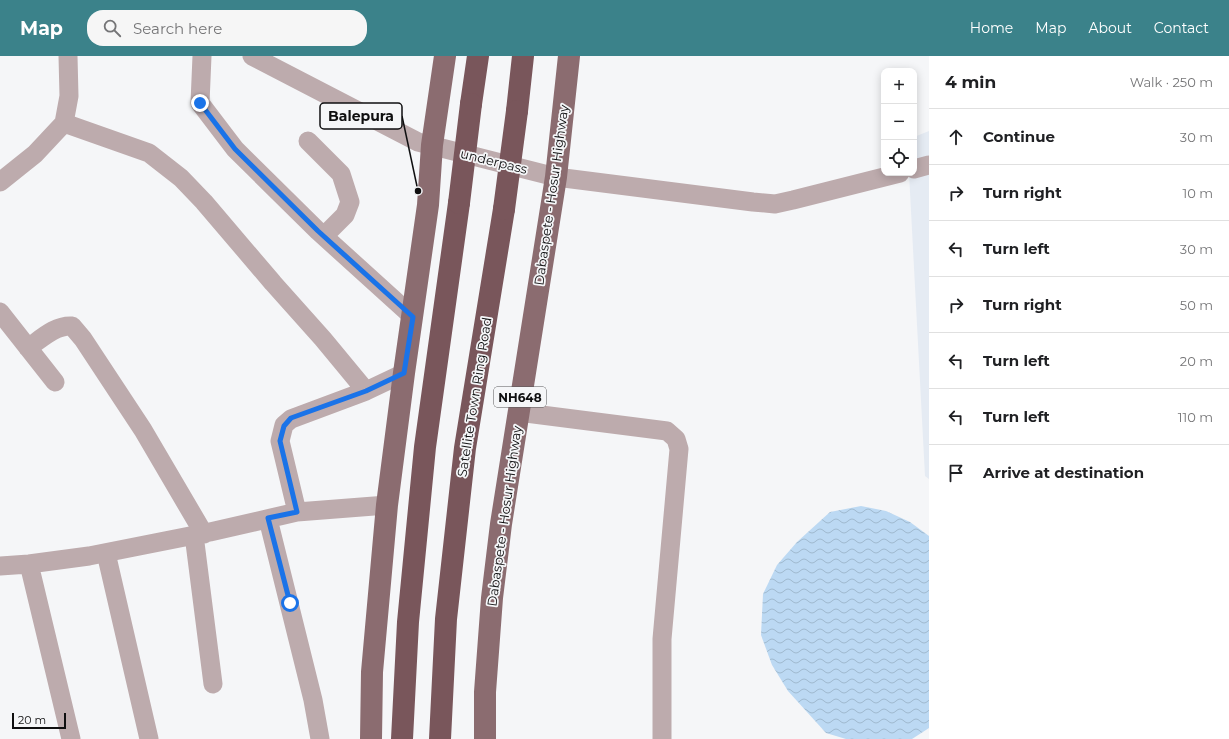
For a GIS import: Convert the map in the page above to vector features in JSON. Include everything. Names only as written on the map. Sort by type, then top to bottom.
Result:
[{"type":"highway","points":[[402,739],[408,622],[424,447],[459,203],[478,56]]},
{"type":"highway","name":"Satellite Town Ring Road","points":[[440,739],[446,619],[464,448],[504,209],[523,56]]},
{"type":"main road","points":[[371,739],[372,672],[387,504],[428,205],[432,145],[445,56]]},
{"type":"main road","name":"Dabaspete - Hosur Highway","points":[[485,739],[484,692],[500,524],[556,177],[569,56]]},
{"type":"street","points":[[0,182],[35,154],[64,123],[69,96],[68,56]]},
{"type":"street","points":[[202,56],[200,103],[235,149],[324,236],[413,317]]},
{"type":"street","name":"underpass","points":[[252,56],[418,142],[556,177],[775,204],[888,176]]},
{"type":"street","points":[[64,123],[149,153],[181,178],[204,202],[272,283],[323,339],[366,391]]},
{"type":"street","points":[[308,141],[341,174],[350,202],[345,215],[324,236]]},
{"type":"street","points":[[917,168],[929,166]]},
{"type":"street","points":[[0,312],[55,382]]},
{"type":"street","points":[[28,348],[54,330],[63,326],[72,326],[83,339],[143,430],[199,535],[213,684]]},
{"type":"street","points":[[297,512],[280,441],[284,426],[291,418],[366,391],[404,373]]},
{"type":"street","points":[[518,412],[667,431],[676,439],[679,449],[662,639],[662,739]]},
{"type":"street","points":[[0,566],[29,564],[106,553],[199,535],[297,512],[387,504]]},
{"type":"street","points":[[268,518],[313,700],[320,739]]},
{"type":"street","points":[[106,553],[149,739]]},
{"type":"street","points":[[29,564],[71,739]]},
{"type":"shaded area","points":[[929,131],[929,479],[925,476],[909,176],[917,176],[917,136]]},
{"type":"water","points":[[861,506],[886,511],[910,522],[929,536],[929,728],[912,739],[846,739],[826,733],[788,691],[772,665],[761,635],[763,594],[777,565],[797,542],[830,512]]},
{"type":"place","name":"Balepura","points":[[418,191]]},
{"type":"route","points":[[200,103],[235,149],[318,231],[413,317],[404,373],[366,391],[291,418],[284,426],[280,441],[297,512],[268,518],[290,603]]}]
